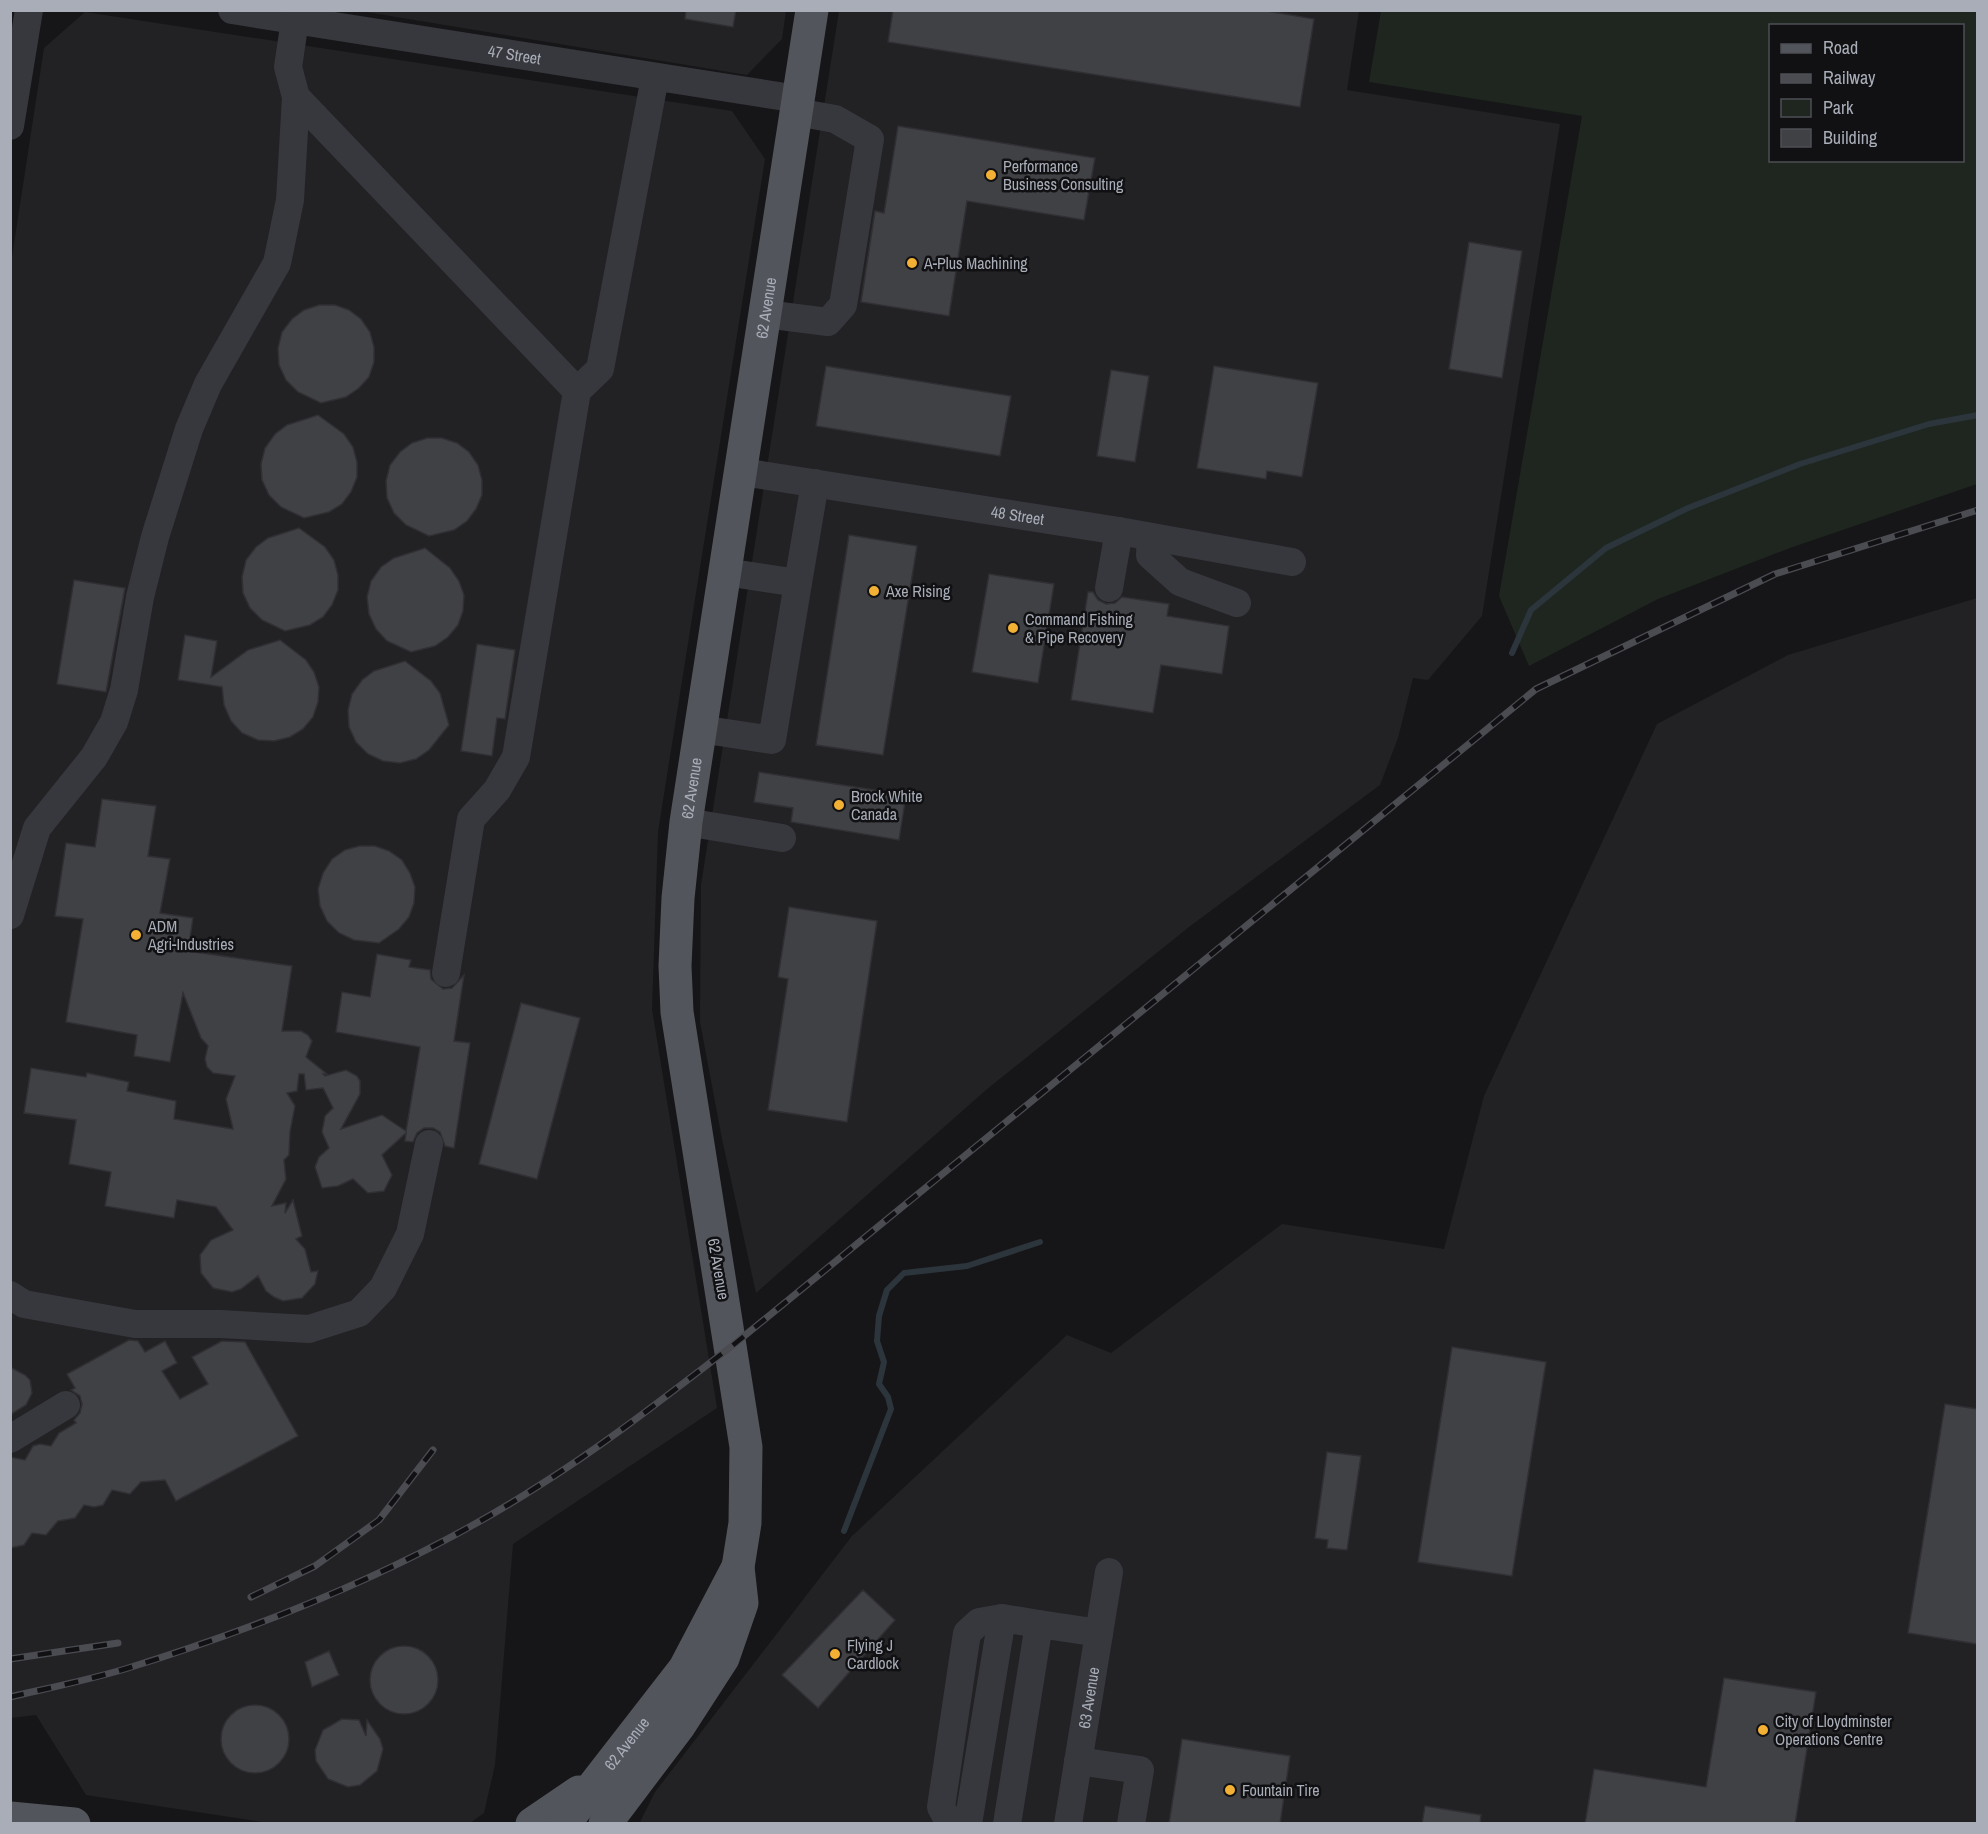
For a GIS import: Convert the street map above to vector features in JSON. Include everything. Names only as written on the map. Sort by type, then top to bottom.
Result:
[{"type":"main road","name":"62 Avenue","points":[[612,1818],[679,1726],[723,1658],[742,1603],[738,1567],[745,1524],[746,1447],[677,1012],[675,966],[677,910],[686,822],[812,10]]},
{"type":"main road","name":"62 Avenue","points":[[564,1824],[685,1668],[738,1567]]},
{"type":"main road","points":[[532,1824],[598,1779]]},
{"type":"main road","points":[[10,1818],[74,1824]]},
{"type":"street","points":[[10,126],[29,10]]},
{"type":"street","name":"47 Street","points":[[232,10],[655,77],[797,105],[835,119],[870,139],[843,304],[828,322],[765,314]]},
{"type":"street","points":[[10,915],[23,867],[37,828],[94,757],[114,722],[124,690],[140,597],[155,537],[189,429],[208,384],[277,263],[290,200],[296,97],[288,67],[295,20]]},
{"type":"street","points":[[446,973],[471,819],[497,789],[516,757],[577,391],[600,369],[655,77]]},
{"type":"street","points":[[296,97],[577,391]]},
{"type":"street","name":"48 Street","points":[[741,472],[1119,531],[1292,562]]},
{"type":"street","points":[[700,729],[772,740],[815,483]]},
{"type":"street","points":[[1109,588],[1119,531]]},
{"type":"street","points":[[1151,537],[1150,555],[1180,582],[1237,603]]},
{"type":"street","points":[[725,573],[798,583]]},
{"type":"street","points":[[686,822],[782,838]]},
{"type":"street","points":[[10,1295],[24,1304],[135,1324],[220,1324],[309,1329],[359,1312],[383,1288],[410,1234],[429,1144]]},
{"type":"street","points":[[10,1439],[66,1405]]},
{"type":"street","name":"63 Avenue","points":[[1068,1824],[1109,1572]]},
{"type":"street","points":[[950,1824],[941,1807],[968,1633],[979,1622],[1002,1618],[1099,1633]]},
{"type":"street","points":[[968,1824],[1002,1618]]},
{"type":"street","points":[[1007,1824],[1039,1624]]},
{"type":"street","points":[[1078,1761],[1140,1770],[1131,1824]]},
{"type":"shaded area","points":[[360,11],[786,11],[782,39],[747,75]]},
{"type":"shaded area","points":[[839,11],[1359,11],[1347,90],[1560,124],[1482,616],[1428,680],[1413,678],[1398,738],[1380,785],[1189,927],[986,1090],[756,1293],[722,1139],[700,1022],[701,885]]},
{"type":"shaded area","points":[[85,12],[732,111],[765,159],[658,832],[652,1009],[717,1408],[513,1544],[495,1765],[484,1813],[470,1823],[269,1823],[86,1795],[36,1715],[11,1718],[10,270],[44,48]]},
{"type":"shaded area","points":[[1977,598],[1977,1823],[639,1824],[655,1792],[852,1536],[1067,1335],[1111,1353],[1282,1224],[1444,1249],[1484,1096],[1657,724],[1788,655]]},
{"type":"green space","points":[[1381,11],[1977,11],[1977,484],[1790,548],[1658,599],[1529,666],[1499,596],[1582,116],[1369,82]]},
{"type":"building","points":[[686,10],[736,10],[733,27],[685,19]]},
{"type":"building","points":[[893,10],[1262,10],[1314,19],[1300,107],[888,42]]},
{"type":"building","points":[[898,126],[1095,158],[1084,220],[967,201],[949,316],[861,302],[875,211],[884,213]]},
{"type":"building","points":[[1469,242],[1522,251],[1502,378],[1449,369]]},
{"type":"building","points":[[319,305],[335,305],[349,310],[361,319],[370,332],[374,347],[374,362],[369,377],[359,388],[346,397],[321,403],[298,392],[286,380],[279,365],[278,348],[282,332],[292,319],[304,310]]},
{"type":"building","points":[[826,366],[1011,396],[1000,456],[816,426]]},
{"type":"building","points":[[1214,366],[1318,383],[1302,477],[1267,471],[1266,479],[1197,468]]},
{"type":"building","points":[[1111,370],[1149,376],[1135,462],[1097,456]]},
{"type":"building","points":[[318,415],[344,434],[353,447],[357,462],[357,477],[351,492],[342,504],[329,512],[304,518],[281,507],[269,495],[262,480],[261,464],[265,448],[275,434],[287,425]]},
{"type":"building","points":[[427,438],[442,438],[457,443],[469,452],[478,465],[482,480],[482,495],[467,521],[454,530],[429,536],[406,525],[394,513],[387,498],[386,481],[390,465],[400,452],[412,443]]},
{"type":"building","points":[[299,528],[325,547],[334,560],[338,575],[338,590],[332,605],[323,617],[310,625],[285,631],[262,620],[250,608],[243,593],[242,577],[246,560],[256,547],[268,538]]},
{"type":"building","points":[[849,535],[917,546],[883,755],[816,745]]},
{"type":"building","points":[[425,548],[450,568],[459,581],[464,595],[463,611],[458,625],[448,637],[435,646],[411,652],[387,641],[376,629],[369,614],[367,597],[371,581],[381,567],[394,558]]},
{"type":"building","name":"Command Fishing & Pipe Recovery","points":[[989,574],[1054,584],[1038,683],[972,672]]},
{"type":"building","points":[[74,580],[125,588],[106,692],[57,684]]},
{"type":"building","points":[[1088,592],[1093,592],[1098,600],[1106,604],[1115,603],[1122,597],[1169,604],[1167,616],[1229,626],[1222,674],[1161,665],[1153,713],[1071,700]]},
{"type":"building","points":[[185,635],[217,641],[211,677],[248,650],[280,640],[306,660],[314,672],[319,687],[318,702],[313,717],[303,729],[290,737],[274,741],[258,740],[242,733],[231,721],[224,705],[222,687],[178,680]]},
{"type":"building","points":[[477,644],[515,650],[505,719],[497,718],[492,756],[461,751]]},
{"type":"building","points":[[405,661],[431,681],[440,693],[449,725],[429,750],[416,759],[400,763],[383,761],[368,754],[356,742],[349,727],[348,710],[352,694],[362,680],[374,671]]},
{"type":"building","name":"Brock White Canada","points":[[759,772],[906,795],[899,840],[791,822],[793,808],[754,802]]},
{"type":"building","points":[[102,799],[156,806],[148,856],[170,859],[160,913],[193,918],[188,951],[292,966],[282,1031],[301,1031],[308,1035],[312,1041],[306,1057],[327,1074],[323,1074],[325,1076],[346,1070],[357,1076],[360,1081],[360,1094],[341,1129],[382,1115],[406,1131],[420,1047],[336,1032],[342,992],[370,997],[377,954],[411,960],[409,967],[430,970],[431,979],[443,989],[452,988],[464,975],[454,1041],[470,1043],[454,1148],[445,1146],[440,1132],[433,1128],[424,1128],[417,1133],[413,1142],[405,1141],[406,1133],[382,1155],[392,1175],[384,1191],[368,1193],[353,1179],[338,1186],[322,1188],[315,1167],[319,1157],[329,1148],[322,1132],[325,1116],[333,1108],[323,1088],[306,1090],[304,1074],[299,1074],[297,1091],[287,1093],[295,1106],[290,1132],[289,1155],[284,1160],[286,1179],[272,1206],[286,1203],[285,1213],[293,1200],[302,1236],[296,1239],[305,1249],[311,1272],[318,1271],[315,1284],[302,1298],[283,1301],[274,1297],[266,1291],[258,1276],[241,1289],[232,1292],[213,1288],[201,1273],[200,1255],[211,1240],[233,1230],[216,1207],[177,1200],[174,1218],[105,1206],[111,1172],[69,1164],[76,1120],[24,1113],[31,1068],[86,1077],[87,1073],[129,1082],[127,1091],[176,1101],[174,1119],[233,1129],[226,1099],[235,1076],[213,1073],[207,1067],[205,1059],[208,1046],[201,1038],[183,993],[170,1062],[134,1056],[137,1035],[66,1022],[83,919],[55,916],[66,843],[95,847]]},
{"type":"building","points":[[359,846],[375,846],[389,851],[402,860],[415,887],[414,903],[409,917],[399,929],[379,943],[354,940],[339,933],[327,921],[320,906],[318,889],[323,873],[332,859],[345,850]]},
{"type":"building","points":[[789,907],[877,921],[847,1122],[768,1110],[788,979],[778,977]]},
{"type":"building","points":[[521,1003],[580,1018],[537,1179],[479,1164]]},
{"type":"building","points":[[129,1340],[138,1341],[145,1352],[165,1341],[177,1363],[162,1371],[180,1399],[208,1384],[192,1357],[222,1341],[245,1342],[298,1436],[176,1501],[165,1480],[141,1482],[130,1494],[112,1490],[103,1505],[94,1507],[84,1505],[75,1518],[58,1521],[46,1535],[32,1533],[24,1545],[10,1548],[10,1457],[25,1460],[33,1446],[40,1444],[51,1446],[59,1433],[76,1423],[74,1420],[80,1413],[82,1404],[80,1396],[71,1390],[75,1388],[67,1374]]},
{"type":"building","points":[[1452,1347],[1546,1362],[1512,1576],[1418,1562]]},
{"type":"building","points":[[10,1367],[30,1380],[32,1393],[26,1405],[10,1415]]},
{"type":"building","points":[[1945,1404],[1977,1409],[1977,1644],[1908,1633]]},
{"type":"building","points":[[1327,1452],[1361,1456],[1347,1550],[1327,1548],[1328,1540],[1315,1538]]},
{"type":"building","points":[[863,1590],[895,1620],[818,1708],[782,1675]]},
{"type":"building","points":[[404,1646],[417,1649],[428,1656],[435,1667],[438,1680],[435,1693],[428,1704],[417,1711],[404,1714],[391,1711],[380,1704],[373,1693],[370,1680],[373,1667],[380,1656],[391,1649]]},
{"type":"building","points":[[329,1651],[339,1675],[312,1687],[305,1662]]},
{"type":"building","name":"City of Lloydminster Operations Centre","points":[[1724,1678],[1816,1692],[1795,1824],[1585,1824],[1594,1769],[1706,1787]]},
{"type":"building","points":[[255,1705],[268,1708],[279,1715],[286,1726],[289,1739],[286,1752],[279,1763],[268,1770],[255,1773],[242,1770],[231,1763],[224,1752],[221,1739],[224,1726],[231,1715],[242,1708]]},
{"type":"building","points":[[342,1719],[359,1720],[366,1736],[367,1720],[380,1739],[383,1749],[377,1771],[360,1785],[348,1787],[328,1779],[316,1761],[315,1750],[323,1730]]},
{"type":"building","name":"Fountain Tire","points":[[1182,1739],[1290,1756],[1280,1824],[1169,1824]]},
{"type":"building","points":[[1425,1806],[1481,1815],[1480,1824],[1422,1824]]},
{"type":"waterway","points":[[1512,653],[1531,610],[1606,548],[1688,508],[1800,464],[1929,424],[1978,415]]},
{"type":"waterway","points":[[844,1531],[891,1409],[888,1397],[879,1384],[884,1362],[877,1341],[879,1316],[887,1290],[904,1273],[967,1266],[1040,1242]]},
{"type":"railway","points":[[10,1697],[125,1669],[286,1613],[391,1567],[492,1514],[540,1485],[638,1418],[732,1346],[1536,689],[1775,574],[1978,510]]},
{"type":"railway","points":[[251,1597],[315,1566],[379,1520],[433,1450]]},
{"type":"railway","points":[[10,1659],[118,1643]]},
{"type":"place","name":"Performance Business Consulting","points":[[991,175]]},
{"type":"place","name":"A-Plus Machining","points":[[912,263]]},
{"type":"place","name":"Axe Rising","points":[[874,591]]},
{"type":"place","name":"Command Fishing & Pipe Recovery","points":[[1013,628]]},
{"type":"place","name":"Brock White Canada","points":[[839,805]]},
{"type":"place","name":"ADM Agri-Industries","points":[[136,935]]},
{"type":"place","name":"Flying J Cardlock","points":[[835,1654]]},
{"type":"place","name":"City of Lloydminster Operations Centre","points":[[1763,1730]]},
{"type":"place","name":"Fountain Tire","points":[[1230,1790]]}]
